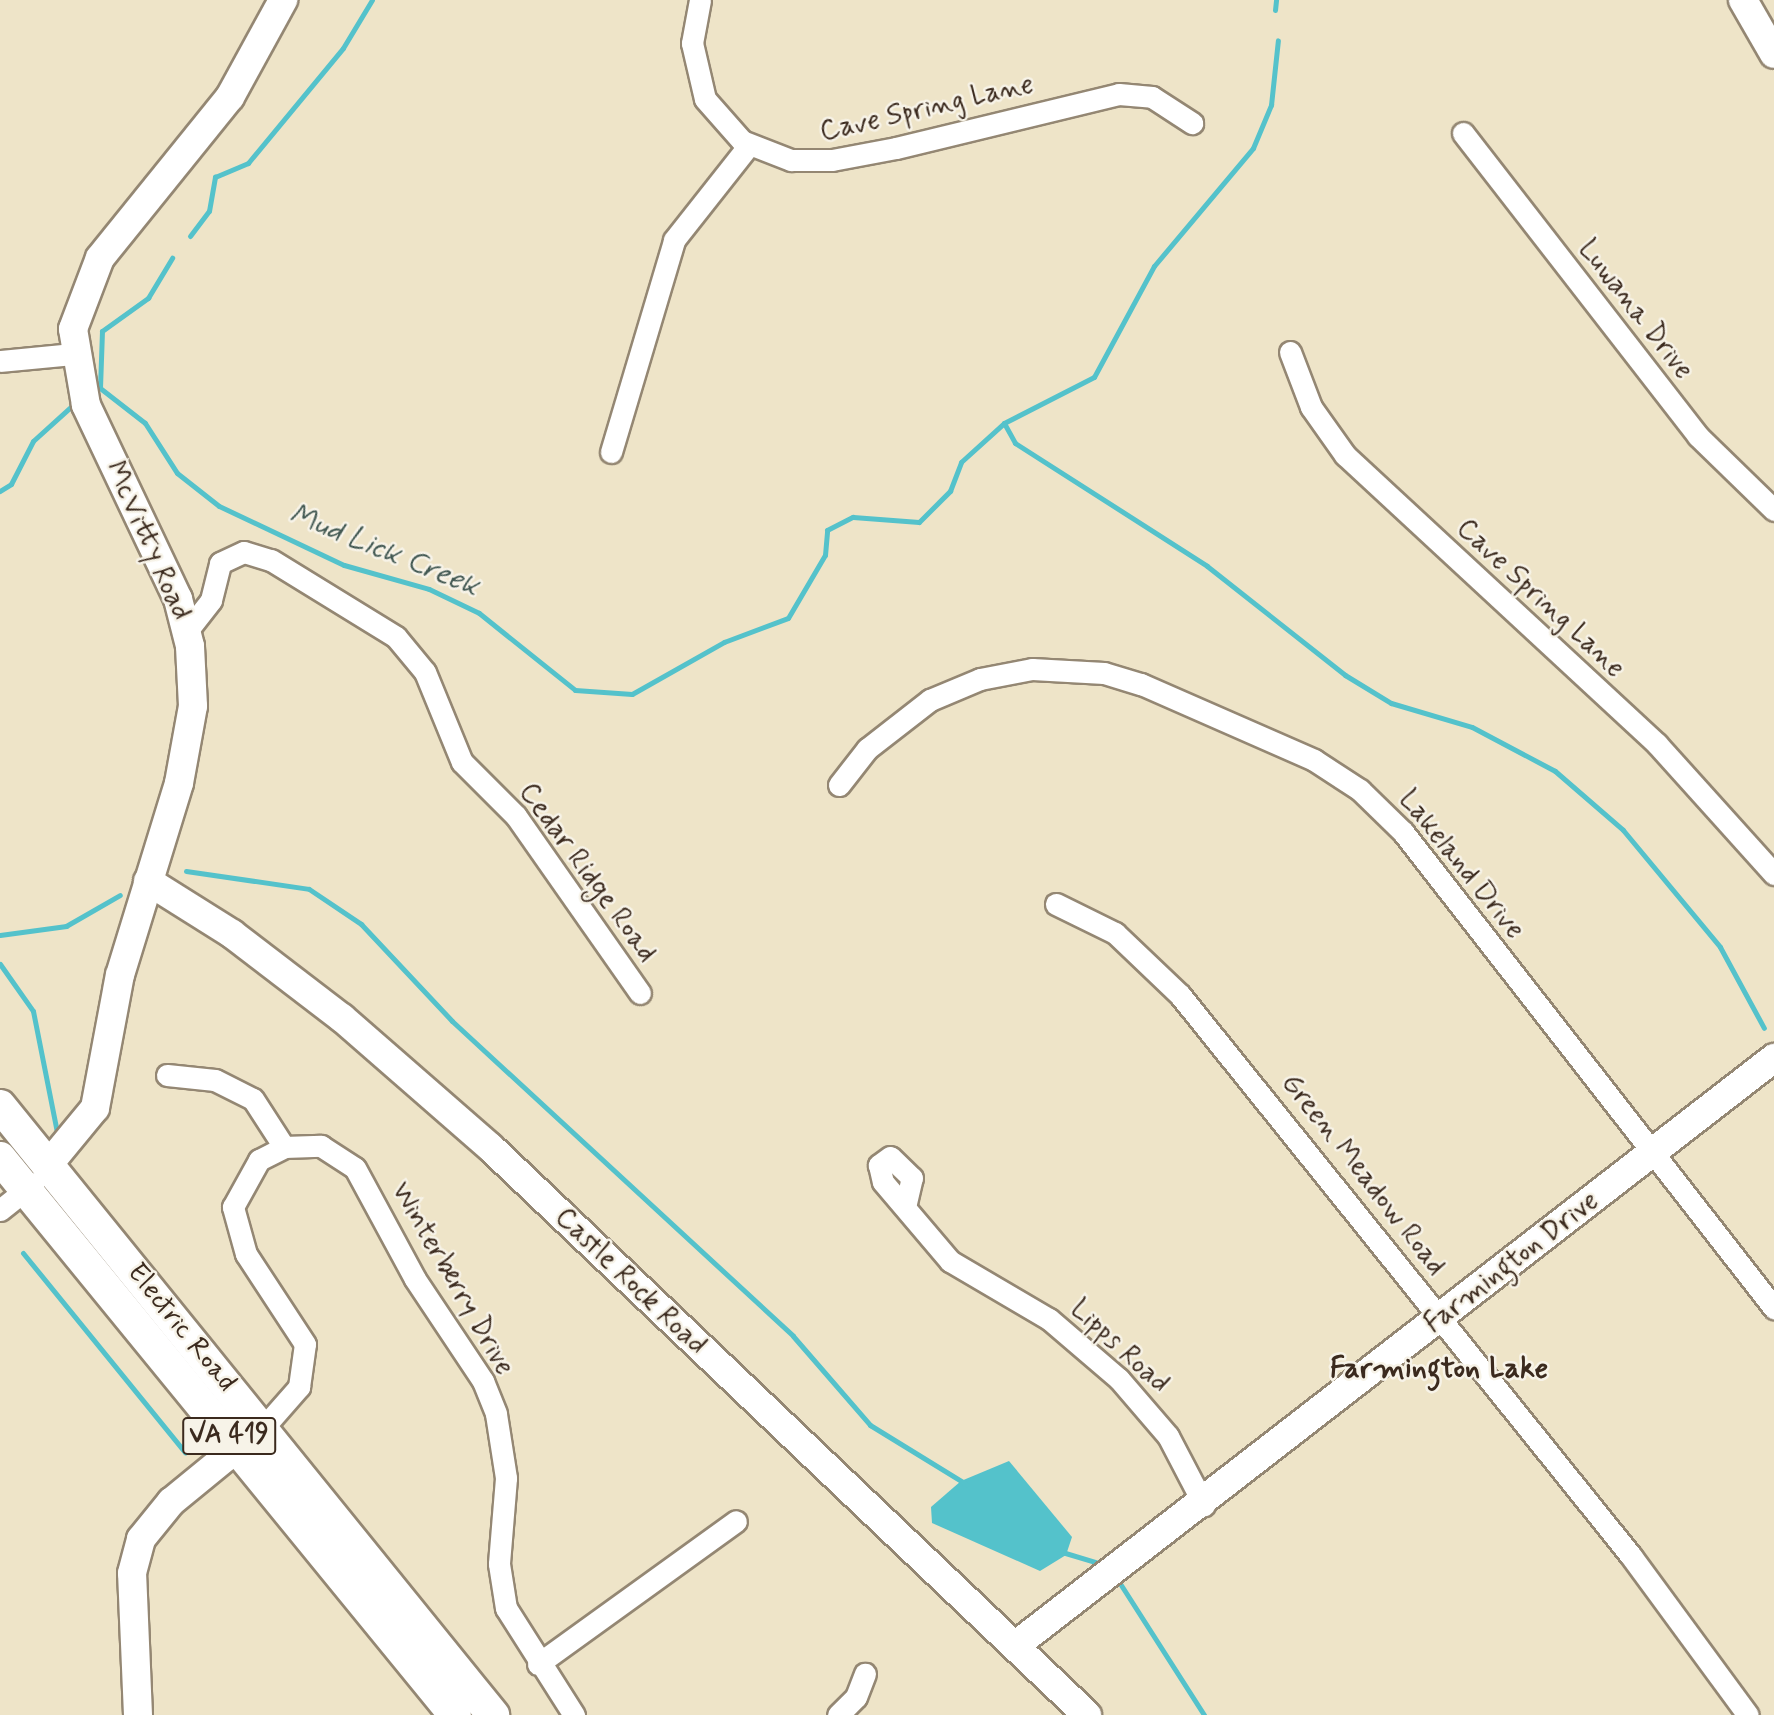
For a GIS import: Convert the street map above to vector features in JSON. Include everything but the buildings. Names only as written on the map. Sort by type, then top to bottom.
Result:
[{"type":"main road","name":"Electric Road","points":[[0,1106],[493,1715]]},
{"type":"main road","name":"Electric Road","points":[[10,1175],[236,1445],[455,1715]]},
{"type":"street","name":"McVitty Road","points":[[48,1166],[95,1108],[120,975],[190,733],[187,631],[83,396],[73,354],[77,309],[100,258],[230,97],[283,0]]},
{"type":"street","name":"Cave Spring Lane","points":[[700,0],[692,43],[698,82],[714,113],[749,145],[790,160],[832,160],[1119,94],[1152,97],[1192,123]]},
{"type":"street","points":[[1743,0],[1774,54]]},
{"type":"street","name":"Luwana Drive","points":[[1463,133],[1698,436],[1774,510]]},
{"type":"street","points":[[611,452],[674,240],[749,145]]},
{"type":"street","name":"Cave Spring Lane","points":[[1290,352],[1311,407],[1345,455],[1657,744],[1774,874]]},
{"type":"street","points":[[0,361],[73,354]]},
{"type":"street","name":"Cedar Ridge Road","points":[[187,631],[211,600],[220,563],[244,552],[271,560],[396,637],[425,672],[462,762],[516,816],[640,993]]},
{"type":"street","name":"Lakeland Drive","points":[[839,785],[867,749],[930,700],[1012,671],[1104,673],[1256,732],[1338,774],[1403,832],[1774,1308]]},
{"type":"street","name":"Castle Rock Road","points":[[148,881],[232,934],[395,1062],[1016,1645],[1087,1715]]},
{"type":"street","name":"Green Meadow Road","points":[[1056,904],[1115,933],[1180,995],[1631,1556],[1748,1715]]},
{"type":"street","name":"Farmington Drive","points":[[1016,1645],[1204,1505],[1774,1058]]},
{"type":"street","points":[[138,1715],[136,1552],[171,1502],[236,1445],[263,1428],[286,1419],[309,1396],[317,1354],[304,1341],[246,1254],[233,1223],[248,1171],[284,1147],[265,1111],[244,1094],[215,1080],[167,1075]]},
{"type":"street","name":"Winterberry Drive","points":[[284,1147],[321,1146],[355,1168],[415,1279],[483,1381],[496,1414],[506,1478],[500,1586],[538,1664],[574,1715]]},
{"type":"street","points":[[0,1210],[10,1175],[48,1166]]},
{"type":"street","name":"Lipps Road","points":[[906,1203],[950,1261],[1049,1319],[1119,1379],[1163,1430],[1204,1505]]},
{"type":"street","points":[[538,1664],[736,1521]]},
{"type":"street","points":[[838,1715],[856,1697],[865,1674]]},
{"type":"water","points":[[1009,1461],[1072,1537],[1066,1555],[1040,1571],[932,1523],[931,1507],[961,1481]]},
{"type":"waterway","points":[[190,236],[209,211],[215,177],[248,163],[343,48],[372,0]]},
{"type":"waterway","name":"Mud Lick Creek","points":[[1275,10],[1276,0]]},
{"type":"waterway","name":"Mud Lick Creek","points":[[100,388],[145,423],[177,473],[219,506],[344,565],[429,589],[479,613],[575,690],[632,694],[724,642],[788,618],[825,555],[827,530],[853,517],[919,522],[950,491],[961,462],[1004,423],[1094,377],[1154,266],[1253,148],[1271,105],[1278,40]]},
{"type":"waterway","points":[[100,388],[102,331],[148,298],[172,258]]},
{"type":"waterway","name":"Mud Lick Creek","points":[[0,491],[11,484],[33,441],[76,402]]},
{"type":"waterway","points":[[1004,423],[1015,443],[1207,566],[1345,675],[1391,703],[1472,727],[1555,771],[1623,830],[1720,947],[1764,1028]]},
{"type":"waterway","points":[[186,871],[309,889],[361,924],[452,1021],[793,1336],[870,1425],[966,1484]]},
{"type":"waterway","points":[[0,935],[66,926],[120,895]]},
{"type":"waterway","points":[[0,964],[33,1011],[57,1132]]},
{"type":"waterway","points":[[23,1253],[185,1452]]},
{"type":"waterway","points":[[1062,1552],[1102,1564]]},
{"type":"waterway","points":[[1121,1585],[1204,1715]]},
{"type":"district","name":"Farmington Lake","points":[[1439,1369]]}]
